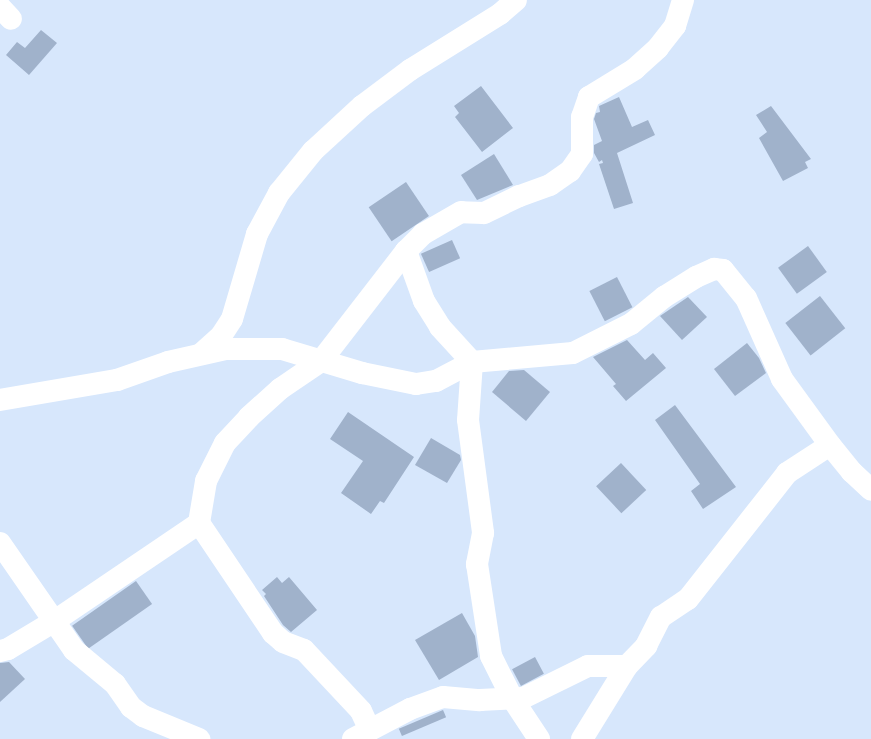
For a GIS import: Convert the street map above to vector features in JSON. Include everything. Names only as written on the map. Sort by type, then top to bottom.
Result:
[{"type":"street","points":[[201,354],[221,336],[232,319],[257,234],[279,193],[313,151],[362,106],[410,70],[500,14],[516,0]]},
{"type":"street","points":[[627,666],[588,666],[523,698],[480,700],[443,697],[410,709],[362,735],[361,711],[304,650],[283,642],[273,633],[199,523],[206,481],[225,444],[249,417],[275,394],[321,361],[406,250],[423,234],[461,212],[484,213],[519,196],[550,185],[570,172],[582,154],[582,117],[589,97],[635,69],[658,48],[675,26],[683,0]]},
{"type":"street","points":[[406,250],[424,302],[440,327],[472,362],[468,420],[483,533],[477,564],[491,656],[512,698],[539,739]]},
{"type":"street","points":[[0,400],[117,380],[168,362],[225,349],[282,349],[362,373],[416,384],[436,381],[472,362],[573,353],[631,324],[664,297],[696,277],[714,268],[723,270],[746,298],[782,379],[830,445],[871,490]]},
{"type":"street","points":[[582,739],[627,666],[646,646],[661,617],[688,599],[787,473],[830,445]]},
{"type":"street","points":[[0,651],[8,649],[53,622],[199,523]]},
{"type":"street","points":[[3,556],[74,650],[115,684],[131,707],[143,716],[199,739]]},
{"type":"building","points":[[41,30],[57,43],[29,75],[6,55],[17,42],[25,48]]},
{"type":"building","points":[[481,86],[513,128],[482,152],[455,117],[459,113],[454,106]]},
{"type":"building","points":[[619,97],[632,127],[648,120],[655,135],[617,153],[633,203],[614,209],[599,164],[603,163],[602,160],[599,162],[594,153],[594,145],[602,141],[594,119],[596,113],[600,112],[599,106]]},
{"type":"building","points":[[771,106],[811,159],[805,162],[808,168],[783,181],[759,138],[767,132],[756,115]]},
{"type":"building","points":[[494,154],[513,185],[477,200],[461,175]]},
{"type":"building","points":[[406,182],[429,216],[392,241],[369,207]]},
{"type":"building","points":[[452,240],[460,258],[429,272],[421,254]]},
{"type":"building","points":[[808,246],[827,272],[797,294],[778,268]]},
{"type":"building","points":[[617,277],[632,307],[605,321],[589,291]]},
{"type":"building","points":[[820,296],[845,328],[811,355],[785,323]]},
{"type":"building","points":[[688,297],[707,317],[682,340],[660,316]]},
{"type":"building","points":[[627,340],[645,360],[653,353],[666,368],[626,401],[613,386],[616,384],[593,357]]},
{"type":"building","points":[[747,343],[759,358],[766,373],[735,396],[714,369]]},
{"type":"building","points":[[524,370],[550,392],[526,421],[492,392],[509,371]]},
{"type":"building","points":[[675,405],[736,487],[703,509],[691,491],[700,484],[655,420]]},
{"type":"building","points":[[348,412],[414,457],[384,503],[380,501],[371,514],[341,493],[363,461],[330,439]]},
{"type":"building","points":[[431,438],[460,455],[461,460],[447,483],[415,465]]},
{"type":"building","points":[[621,463],[646,490],[621,513],[596,486]]},
{"type":"building","points":[[277,577],[282,583],[289,577],[317,610],[291,632],[283,625],[264,596],[266,594],[262,590]]},
{"type":"building","points":[[136,581],[152,604],[88,649],[72,626]]},
{"type":"building","points":[[462,613],[475,636],[478,657],[439,680],[415,640]]},
{"type":"building","points":[[535,657],[544,674],[521,686],[512,669]]},
{"type":"building","points":[[9,662],[25,679],[0,702],[0,663]]},
{"type":"building","points":[[443,710],[446,717],[402,736],[399,729]]}]
